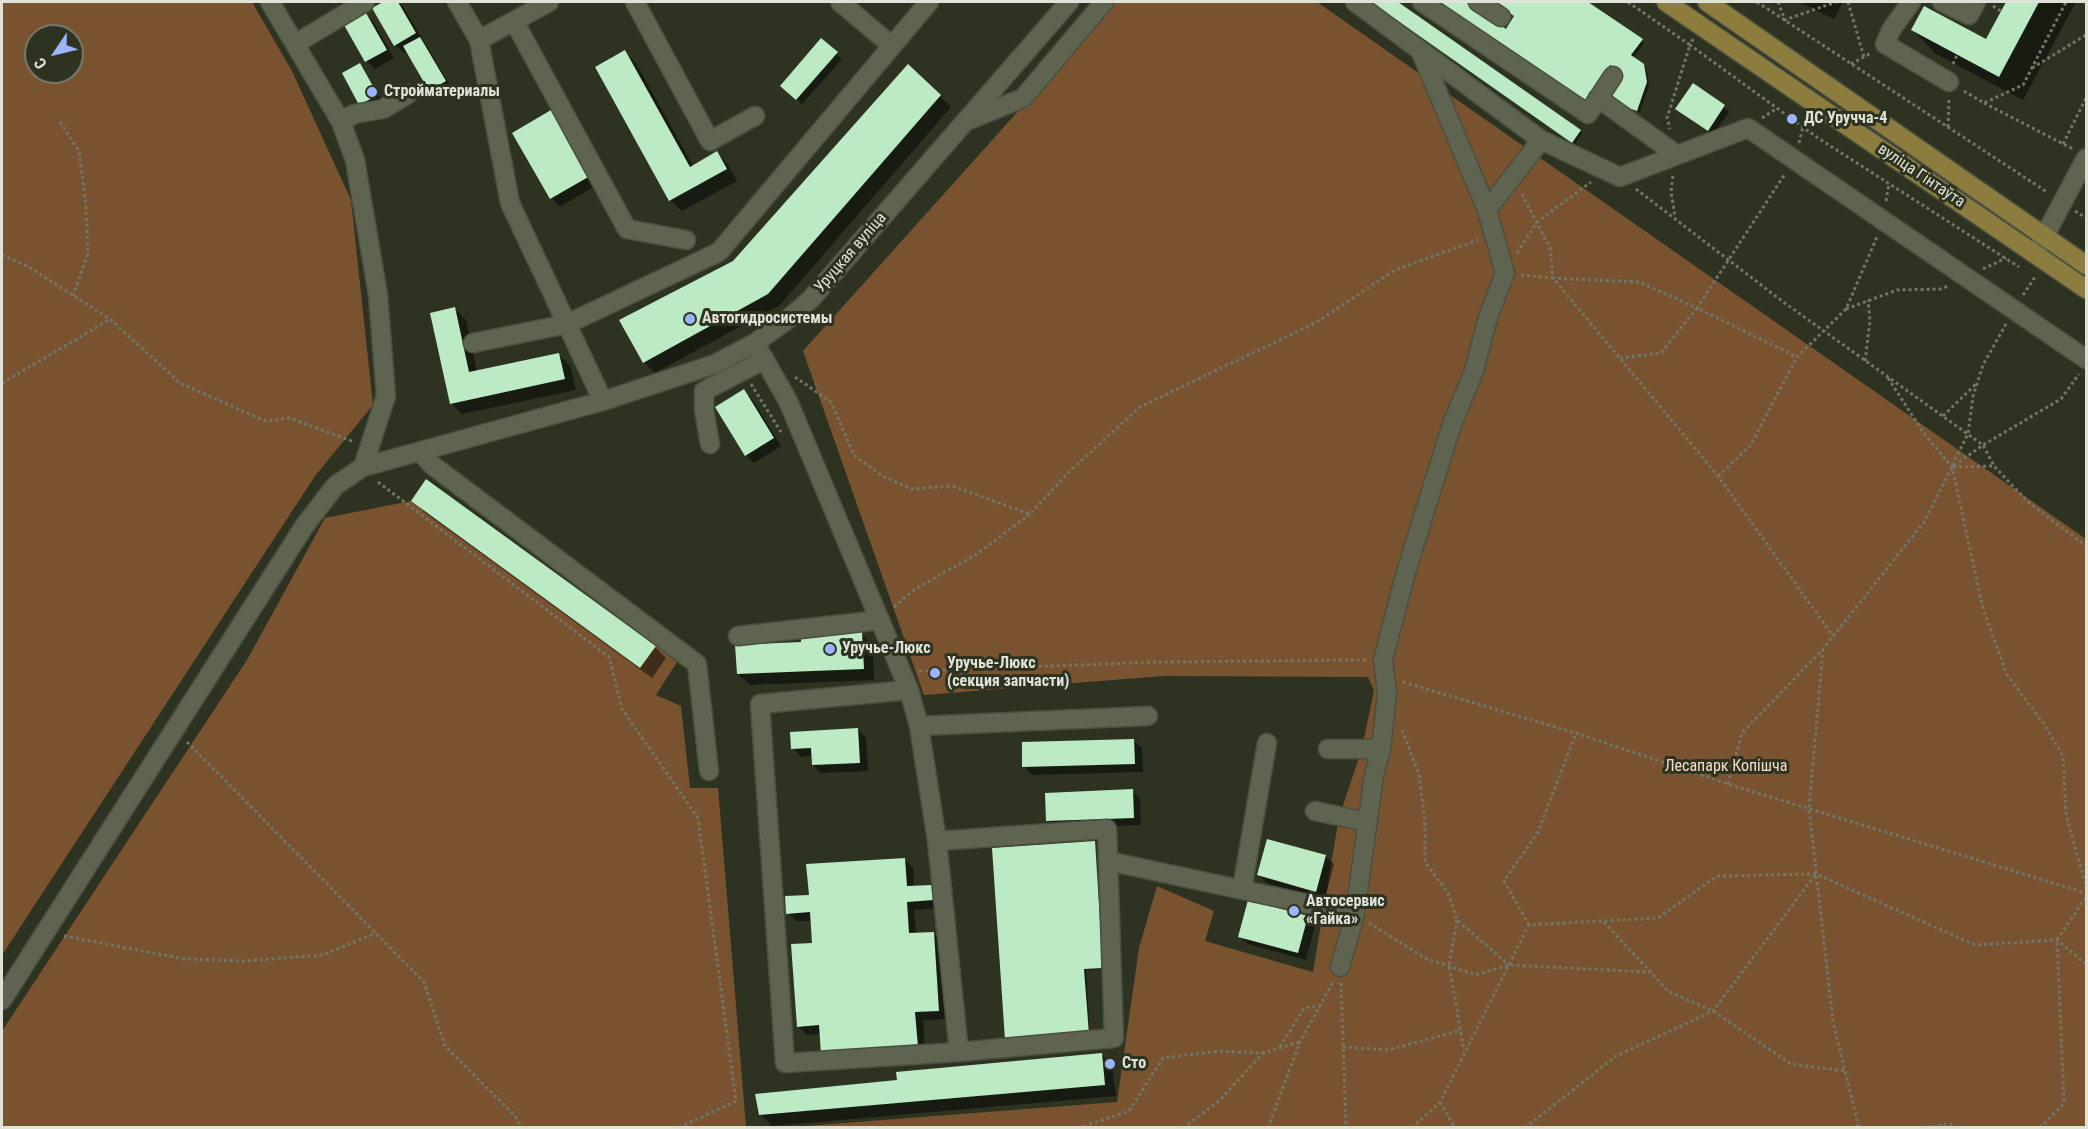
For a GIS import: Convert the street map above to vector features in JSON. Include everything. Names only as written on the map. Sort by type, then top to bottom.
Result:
[{"type":"main road","name":"вуліца Гінтаўта","points":[[1666,2],[2086,290]]},
{"type":"main road","name":"вуліца Гінтаўта","points":[[1707,2],[2086,265]]},
{"type":"street","points":[[2,1000],[305,525],[336,486],[363,467],[386,396],[378,295],[355,160],[341,122],[270,2]]},
{"type":"street","points":[[295,44],[365,2]]},
{"type":"street","points":[[457,2],[479,40],[510,203],[603,401]]},
{"type":"street","points":[[479,40],[549,2]]},
{"type":"street","points":[[635,2],[710,141],[755,116]]},
{"type":"street","points":[[840,2],[861,8],[892,45]]},
{"type":"street","points":[[473,343],[567,324],[719,252],[929,2]]},
{"type":"street","name":"Уруцкая вуліца","points":[[363,467],[603,401],[715,364],[755,343],[811,299],[1069,2]]},
{"type":"street","points":[[965,122],[1023,98],[1104,2]]},
{"type":"street","points":[[1355,2],[1541,140],[1613,174],[1677,155],[1748,128],[2014,309],[2083,365]]},
{"type":"street","points":[[1422,2],[1588,114],[1613,76]]},
{"type":"street","points":[[1478,2],[1501,17]]},
{"type":"street","points":[[1911,2],[1891,30],[1885,44],[1949,82]]},
{"type":"street","points":[[1942,2],[1969,15],[1976,2]]},
{"type":"street","points":[[514,21],[627,229],[686,240]]},
{"type":"street","points":[[1340,968],[1354,914],[1374,775],[1381,749],[1387,694],[1384,668],[1406,572],[1452,424],[1474,371],[1488,317],[1505,273],[1487,210],[1420,50]]},
{"type":"street","points":[[341,122],[354,114],[383,109],[408,94]]},
{"type":"street","points":[[1598,98],[1677,155]]},
{"type":"street","points":[[1487,210],[1541,140]]},
{"type":"street","points":[[2036,254],[2063,203],[2083,155]]},
{"type":"street","points":[[755,343],[788,401],[909,690],[919,726],[937,841],[959,1052]]},
{"type":"street","points":[[710,444],[704,410],[704,391],[764,360]]},
{"type":"street","points":[[420,452],[432,465],[697,664],[709,771]]},
{"type":"street","points":[[738,636],[880,620]]},
{"type":"street","points":[[909,690],[760,704],[785,1063],[959,1052],[1114,1038],[1107,829],[937,841]]},
{"type":"street","points":[[919,726],[1148,716]]},
{"type":"street","points":[[1242,889],[1267,743]]},
{"type":"street","points":[[1328,748],[1381,749]]},
{"type":"street","points":[[1316,811],[1367,822]]},
{"type":"street","points":[[1108,861],[1354,914]]},
{"type":"street","points":[[2,995],[19,973]]},
{"type":"path","points":[[1628,2],[1690,45],[1667,118],[1677,155],[1671,191],[1675,218]]},
{"type":"path","points":[[1757,2],[2086,218]]},
{"type":"path","points":[[1778,2],[1785,20]]},
{"type":"path","points":[[1785,20],[1836,2]]},
{"type":"path","points":[[1848,2],[1864,57]]},
{"type":"path","points":[[1984,103],[2023,85],[2066,2]]},
{"type":"path","points":[[2031,68],[2086,35]]},
{"type":"path","points":[[1851,64],[1885,44]]},
{"type":"path","points":[[1700,52],[1803,127],[2043,282]]},
{"type":"path","points":[[1948,127],[1949,82],[2083,155]]},
{"type":"path","points":[[2063,144],[2086,98]]},
{"type":"path","points":[[60,122],[79,152],[86,207],[87,253],[73,296]]},
{"type":"path","points":[[1620,358],[1661,353],[1730,260],[1794,159],[1803,127]]},
{"type":"path","points":[[1797,357],[1639,282],[1505,273],[1537,222],[1613,174],[1675,218],[1822,330],[1983,445],[1994,466],[2028,502],[2086,546]]},
{"type":"path","points":[[1513,176],[1550,248],[1553,278],[1718,476],[1833,636]]},
{"type":"path","points":[[1846,309],[1883,220],[1889,183]]},
{"type":"path","points":[[880,620],[915,589],[977,554],[1030,514],[1070,471],[1140,407],[1317,322],[1395,270],[1494,235]]},
{"type":"path","points":[[2,255],[27,266],[110,319],[180,383],[265,421],[290,418],[371,448]]},
{"type":"path","points":[[1718,476],[1750,446],[1797,357],[1846,309],[1897,290],[1941,289],[2006,258]]},
{"type":"path","points":[[1728,784],[1742,733],[1823,649],[1924,522],[1968,434],[1983,365],[2014,309],[2035,277]]},
{"type":"path","points":[[1865,361],[1870,321],[1868,300]]},
{"type":"path","points":[[2,382],[110,319]]},
{"type":"path","points":[[1952,467],[1983,445],[2061,399],[2083,365]]},
{"type":"path","points":[[774,376],[794,376],[831,402],[854,455],[882,476],[912,489],[951,486],[1030,514]]},
{"type":"path","points":[[1888,378],[1923,432],[1952,467],[1983,609],[2007,675],[2044,724],[2063,756],[2066,815],[2086,886]]},
{"type":"path","points":[[1942,416],[1978,383]]},
{"type":"path","points":[[1952,467],[1994,466]]},
{"type":"path","points":[[363,467],[381,486],[609,657],[622,709],[698,818],[736,1101],[678,1128]]},
{"type":"path","points":[[1823,649],[1809,809],[1833,1022],[1858,1128]]},
{"type":"path","points":[[901,671],[1157,662],[1384,668],[1728,784],[2086,895],[2057,940],[2064,1103],[2040,1128]]},
{"type":"path","points":[[1399,724],[1419,774],[1425,824],[1425,862],[1448,893],[1457,920],[1449,965],[1465,1053]]},
{"type":"path","points":[[176,730],[424,981],[445,1046],[515,1116],[522,1128]]},
{"type":"path","points":[[1529,925],[1504,881],[1538,832],[1576,734]]},
{"type":"path","points":[[1525,1128],[1616,1056],[1713,1011],[1816,874]]},
{"type":"path","points":[[1529,925],[1658,918],[1716,876],[1816,874],[1975,945],[2057,940],[2086,964]]},
{"type":"path","points":[[1354,914],[1427,959],[1476,975],[1509,964],[1650,972]]},
{"type":"path","points":[[1457,920],[1509,964]]},
{"type":"path","points":[[1603,921],[1668,991],[1713,1011],[1791,1064],[1845,1071]]},
{"type":"path","points":[[1412,1128],[1440,1102],[1529,925]]},
{"type":"path","points":[[45,932],[185,958],[245,961],[323,955],[376,933]]},
{"type":"path","points":[[1268,1128],[1300,1042],[1340,968]]},
{"type":"path","points":[[1340,968],[1346,1128]]},
{"type":"path","points":[[1279,1048],[1304,1008],[1320,1006]]},
{"type":"path","points":[[1343,1047],[1388,1050],[1461,1030]]},
{"type":"path","points":[[1078,1128],[1129,1111],[1163,1058],[1219,1051],[1263,1053],[1300,1042]]},
{"type":"path","points":[[1184,1128],[1220,1100],[1263,1053]]},
{"type":"path","points":[[1440,1102],[1455,1128]]},
{"type":"path","points":[[1920,1128],[1951,1124],[1955,1128]]},
{"type":"green space","points":[[2,2],[252,2],[292,71],[351,200],[373,405],[315,476],[2,955]]},
{"type":"green space","name":"Лесапарк Копішча","points":[[1116,2],[1317,2],[2086,539],[2086,1127],[779,1128],[1117,1102],[1139,948],[1157,886],[1214,911],[1205,941],[1313,972],[1339,817],[1362,749],[1374,690],[1368,677],[1163,676],[924,695],[803,351]]},
{"type":"green space","points":[[411,501],[639,667],[656,646],[677,662],[656,695],[681,706],[690,788],[718,788],[746,1127],[2,1128],[2,1031],[247,660],[325,518]]},
{"type":"building","points":[[383,2],[398,2],[416,33],[394,46],[372,8]]},
{"type":"building","points":[[1371,2],[1398,2],[1581,130],[1572,143]]},
{"type":"building","points":[[1434,2],[1466,2],[1506,29],[1514,16],[1493,2],[1588,2],[1643,39],[1631,55],[1644,64],[1647,82],[1637,111],[1613,103],[1610,92],[1621,72],[1610,65],[1584,103]]},
{"type":"building","points":[[2006,2],[2039,2],[1999,77],[1911,30],[1924,6],[1986,39]]},
{"type":"building","points":[[366,13],[387,50],[365,62],[344,25]]},
{"type":"building","points":[[420,37],[446,81],[429,91],[403,46]]},
{"type":"building","points":[[821,38],[838,52],[796,100],[780,86]]},
{"type":"building","points":[[625,50],[690,167],[717,151],[727,169],[669,201],[595,67]]},
{"type":"building","points":[[360,63],[378,95],[359,105],[342,73]]},
{"type":"building","points":[[908,64],[941,95],[768,294],[643,363],[619,320],[733,261]]},
{"type":"building","points":[[1693,83],[1725,105],[1708,131],[1675,109]]},
{"type":"building","points":[[551,110],[590,176],[550,199],[512,133]]},
{"type":"building","points":[[455,307],[469,372],[559,353],[565,379],[450,404],[430,313]]},
{"type":"building","points":[[744,389],[774,438],[745,456],[715,407]]},
{"type":"building","points":[[426,479],[656,646],[640,668],[411,501]]},
{"type":"building","points":[[862,632],[864,669],[737,674],[735,645],[801,642],[801,635]]},
{"type":"building","points":[[858,728],[860,763],[812,765],[811,748],[791,749],[790,732]]},
{"type":"building","points":[[1134,739],[1135,764],[1022,767],[1022,742]]},
{"type":"building","points":[[1133,789],[1134,818],[1046,821],[1045,793]]},
{"type":"building","points":[[1267,839],[1326,855],[1316,892],[1257,875]]},
{"type":"building","points":[[1095,841],[1103,968],[1084,969],[1089,1034],[1005,1040],[992,848]]},
{"type":"building","points":[[905,858],[907,886],[932,885],[933,900],[907,902],[909,933],[934,932],[939,1011],[915,1012],[918,1047],[821,1054],[819,1025],[797,1027],[791,944],[812,943],[810,912],[786,914],[785,896],[809,895],[806,864]]},
{"type":"building","points":[[1248,900],[1308,916],[1298,953],[1238,937]]},
{"type":"building","points":[[1102,1053],[1105,1085],[759,1115],[755,1094],[897,1080],[896,1072]]},
{"type":"place","name":"Стройматериалы","points":[[372,92]]},
{"type":"place","name":"ДС Уручча-4","points":[[1792,119]]},
{"type":"place","name":"Автогидросистемы","points":[[690,319]]},
{"type":"place","name":"Уручье-Люкс","points":[[830,649]]},
{"type":"place","name":"Уручье-Люкс (секция запчасти)","points":[[935,673]]},
{"type":"place","name":"Автосервис «Гайка»","points":[[1294,911]]},
{"type":"place","name":"Сто","points":[[1110,1064]]}]
